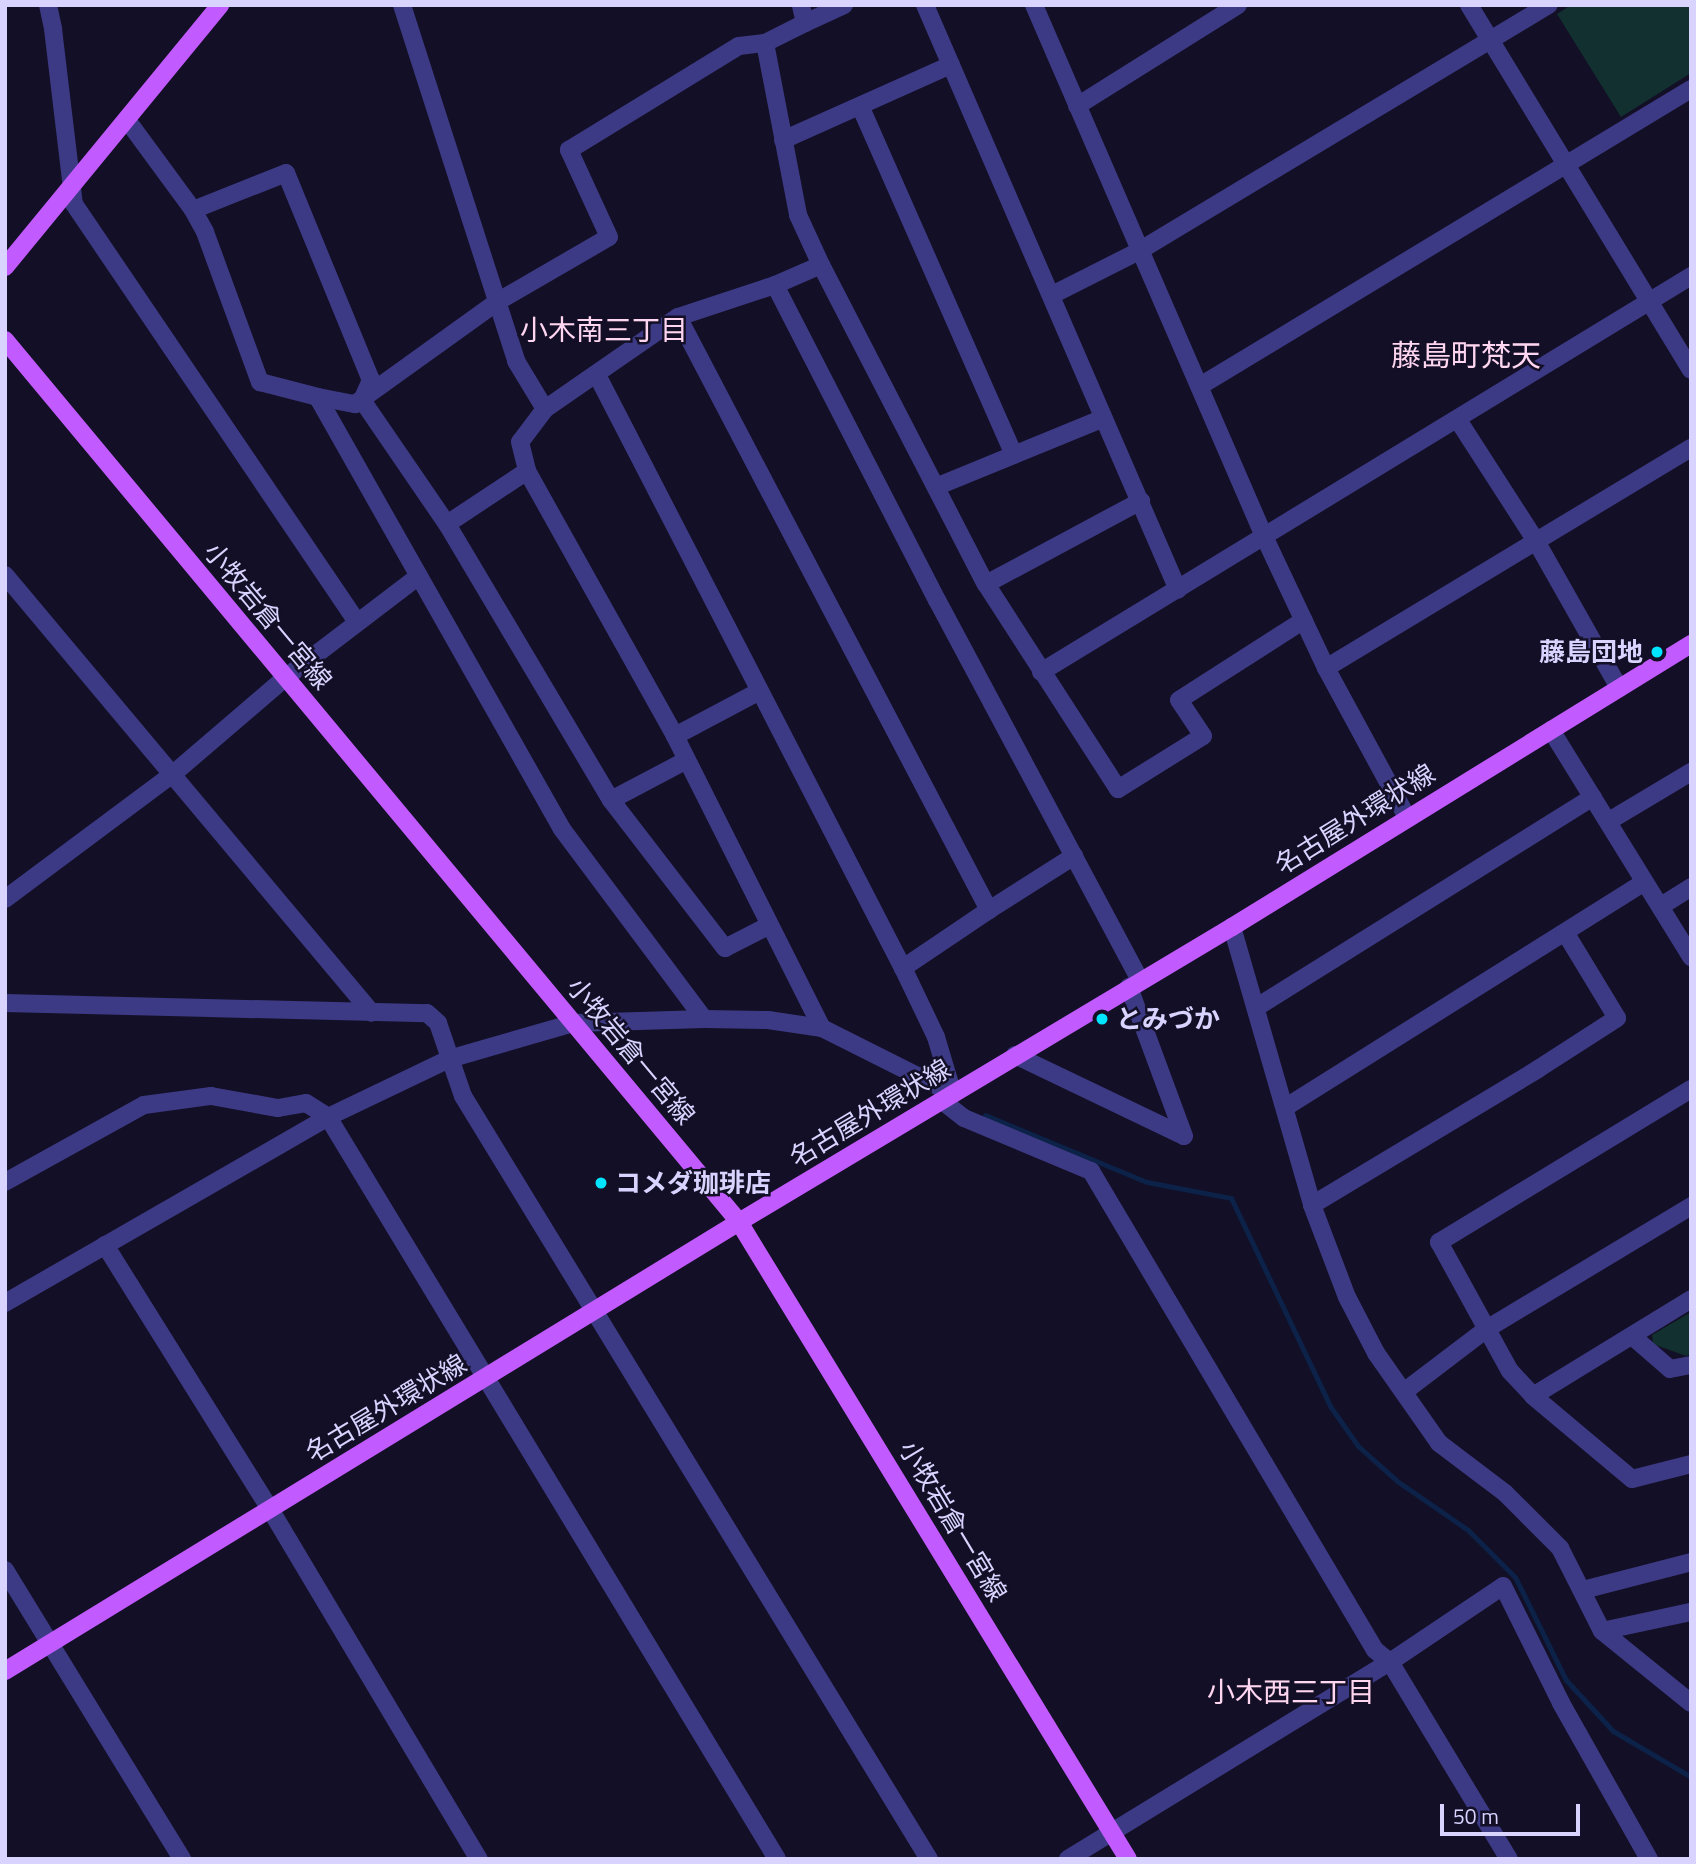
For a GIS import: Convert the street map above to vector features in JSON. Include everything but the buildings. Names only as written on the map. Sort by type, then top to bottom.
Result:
[{"type":"main road","points":[[5,267],[220,5]]},
{"type":"main road","name":"小牧岩倉一宮線","points":[[5,340],[739,1222],[1128,1859]]},
{"type":"main road","name":"名古屋外環状線","points":[[5,1671],[739,1222],[1232,927],[1691,644]]},
{"type":"street","points":[[48,5],[74,204],[357,622]]},
{"type":"street","points":[[402,5],[516,361],[545,410]]},
{"type":"street","points":[[127,120],[193,210],[205,232],[260,382],[355,404],[497,302],[609,237],[569,150],[655,94],[739,46],[765,43],[803,14],[844,5]]},
{"type":"street","points":[[925,5],[1178,590]]},
{"type":"street","points":[[1034,5],[1263,534],[1326,668],[1407,817]]},
{"type":"street","points":[[1077,106],[1238,5]]},
{"type":"street","points":[[1469,5],[1691,370]]},
{"type":"street","points":[[1052,295],[1139,251],[1549,5]]},
{"type":"street","points":[[765,43],[798,215],[821,265],[938,486],[986,584],[1118,789],[1203,736],[1179,700],[1304,620]]},
{"type":"street","points":[[783,140],[860,108],[951,65]]},
{"type":"street","points":[[1199,386],[1691,89]]},
{"type":"street","points":[[860,108],[1014,455]]},
{"type":"street","points":[[193,210],[286,173],[371,380],[362,400]]},
{"type":"street","points":[[821,265],[775,285],[678,317],[545,410],[520,442],[527,471],[675,736],[768,926],[822,1028]]},
{"type":"street","points":[[1041,672],[1178,590],[1263,534],[1458,420],[1691,276]]},
{"type":"street","points":[[775,285],[937,600],[1074,856],[1134,984],[1184,1136],[1015,1055]]},
{"type":"street","points":[[678,317],[989,910]]},
{"type":"street","points":[[597,375],[903,968],[936,1037],[947,1097]]},
{"type":"street","points":[[318,397],[562,829],[704,1019]]},
{"type":"street","points":[[362,400],[447,524],[611,800],[725,948],[768,926]]},
{"type":"street","points":[[938,486],[1104,418]]},
{"type":"street","points":[[1458,420],[1536,541],[1619,688]]},
{"type":"street","points":[[1326,668],[1691,448]]},
{"type":"street","points":[[447,524],[527,471]]},
{"type":"street","points":[[986,584],[1141,501]]},
{"type":"street","points":[[5,575],[372,1013]]},
{"type":"street","points":[[5,899],[173,774],[285,678],[419,576]]},
{"type":"street","points":[[675,736],[760,691]]},
{"type":"street","points":[[1551,730],[1691,957]]},
{"type":"street","points":[[611,800],[685,761]]},
{"type":"street","points":[[1609,821],[1691,772]]},
{"type":"street","points":[[1256,1007],[1593,797]]},
{"type":"street","points":[[903,968],[1074,856]]},
{"type":"street","points":[[1286,1107],[1644,882]]},
{"type":"street","points":[[1661,906],[1691,887]]},
{"type":"street","points":[[1232,927],[1286,1107],[1312,1205],[1347,1297],[1376,1353],[1439,1443],[1505,1493],[1560,1548],[1602,1631],[1691,1703]]},
{"type":"street","points":[[1312,1205],[1504,1090],[1617,1018],[1565,932]]},
{"type":"street","points":[[5,1003],[427,1013],[438,1023],[463,1096],[929,1859]]},
{"type":"street","points":[[5,1303],[328,1117],[449,1059],[574,1023],[768,1020],[822,1028],[947,1097],[964,1118],[1091,1171],[1375,1650],[1390,1662],[1509,1859]]},
{"type":"street","points":[[1691,1089],[1439,1242],[1485,1330],[1510,1371],[1533,1396],[1632,1479],[1691,1464]]},
{"type":"street","points":[[5,1182],[144,1105],[211,1096],[278,1108],[306,1103],[328,1117],[777,1859]]},
{"type":"street","points":[[1405,1391],[1485,1330],[1691,1206]]},
{"type":"street","points":[[105,1245],[270,1509],[479,1859]]},
{"type":"street","points":[[1533,1396],[1691,1299]]},
{"type":"street","points":[[1632,1335],[1671,1369],[1691,1365]]},
{"type":"street","points":[[1583,1590],[1691,1562]]},
{"type":"street","points":[[5,1570],[182,1859]]},
{"type":"street","points":[[1068,1859],[1390,1662],[1503,1586],[1561,1703],[1649,1859]]},
{"type":"street","points":[[1602,1631],[1691,1612]]},
{"type":"green space","points":[[1571,5],[1691,5],[1691,73],[1621,117],[1557,14]]},
{"type":"green space","points":[[1691,1312],[1691,1354],[1686,1356],[1653,1344],[1652,1335]]},
{"type":"waterway","points":[[985,1115],[1147,1182],[1231,1198],[1330,1406],[1358,1446],[1397,1481],[1468,1530],[1515,1577],[1566,1680],[1613,1731],[1691,1777]]},
{"type":"place","name":"藤島団地","points":[[1657,652]]},
{"type":"place","name":"とみづか","points":[[1102,1019]]},
{"type":"place","name":"コメダ珈琲店","points":[[601,1183]]},
{"type":"district","name":"小木南三丁目","points":[[604,330]]},
{"type":"district","name":"藤島町梵天","points":[[1466,355]]},
{"type":"district","name":"小木西三丁目","points":[[1291,1692]]}]
